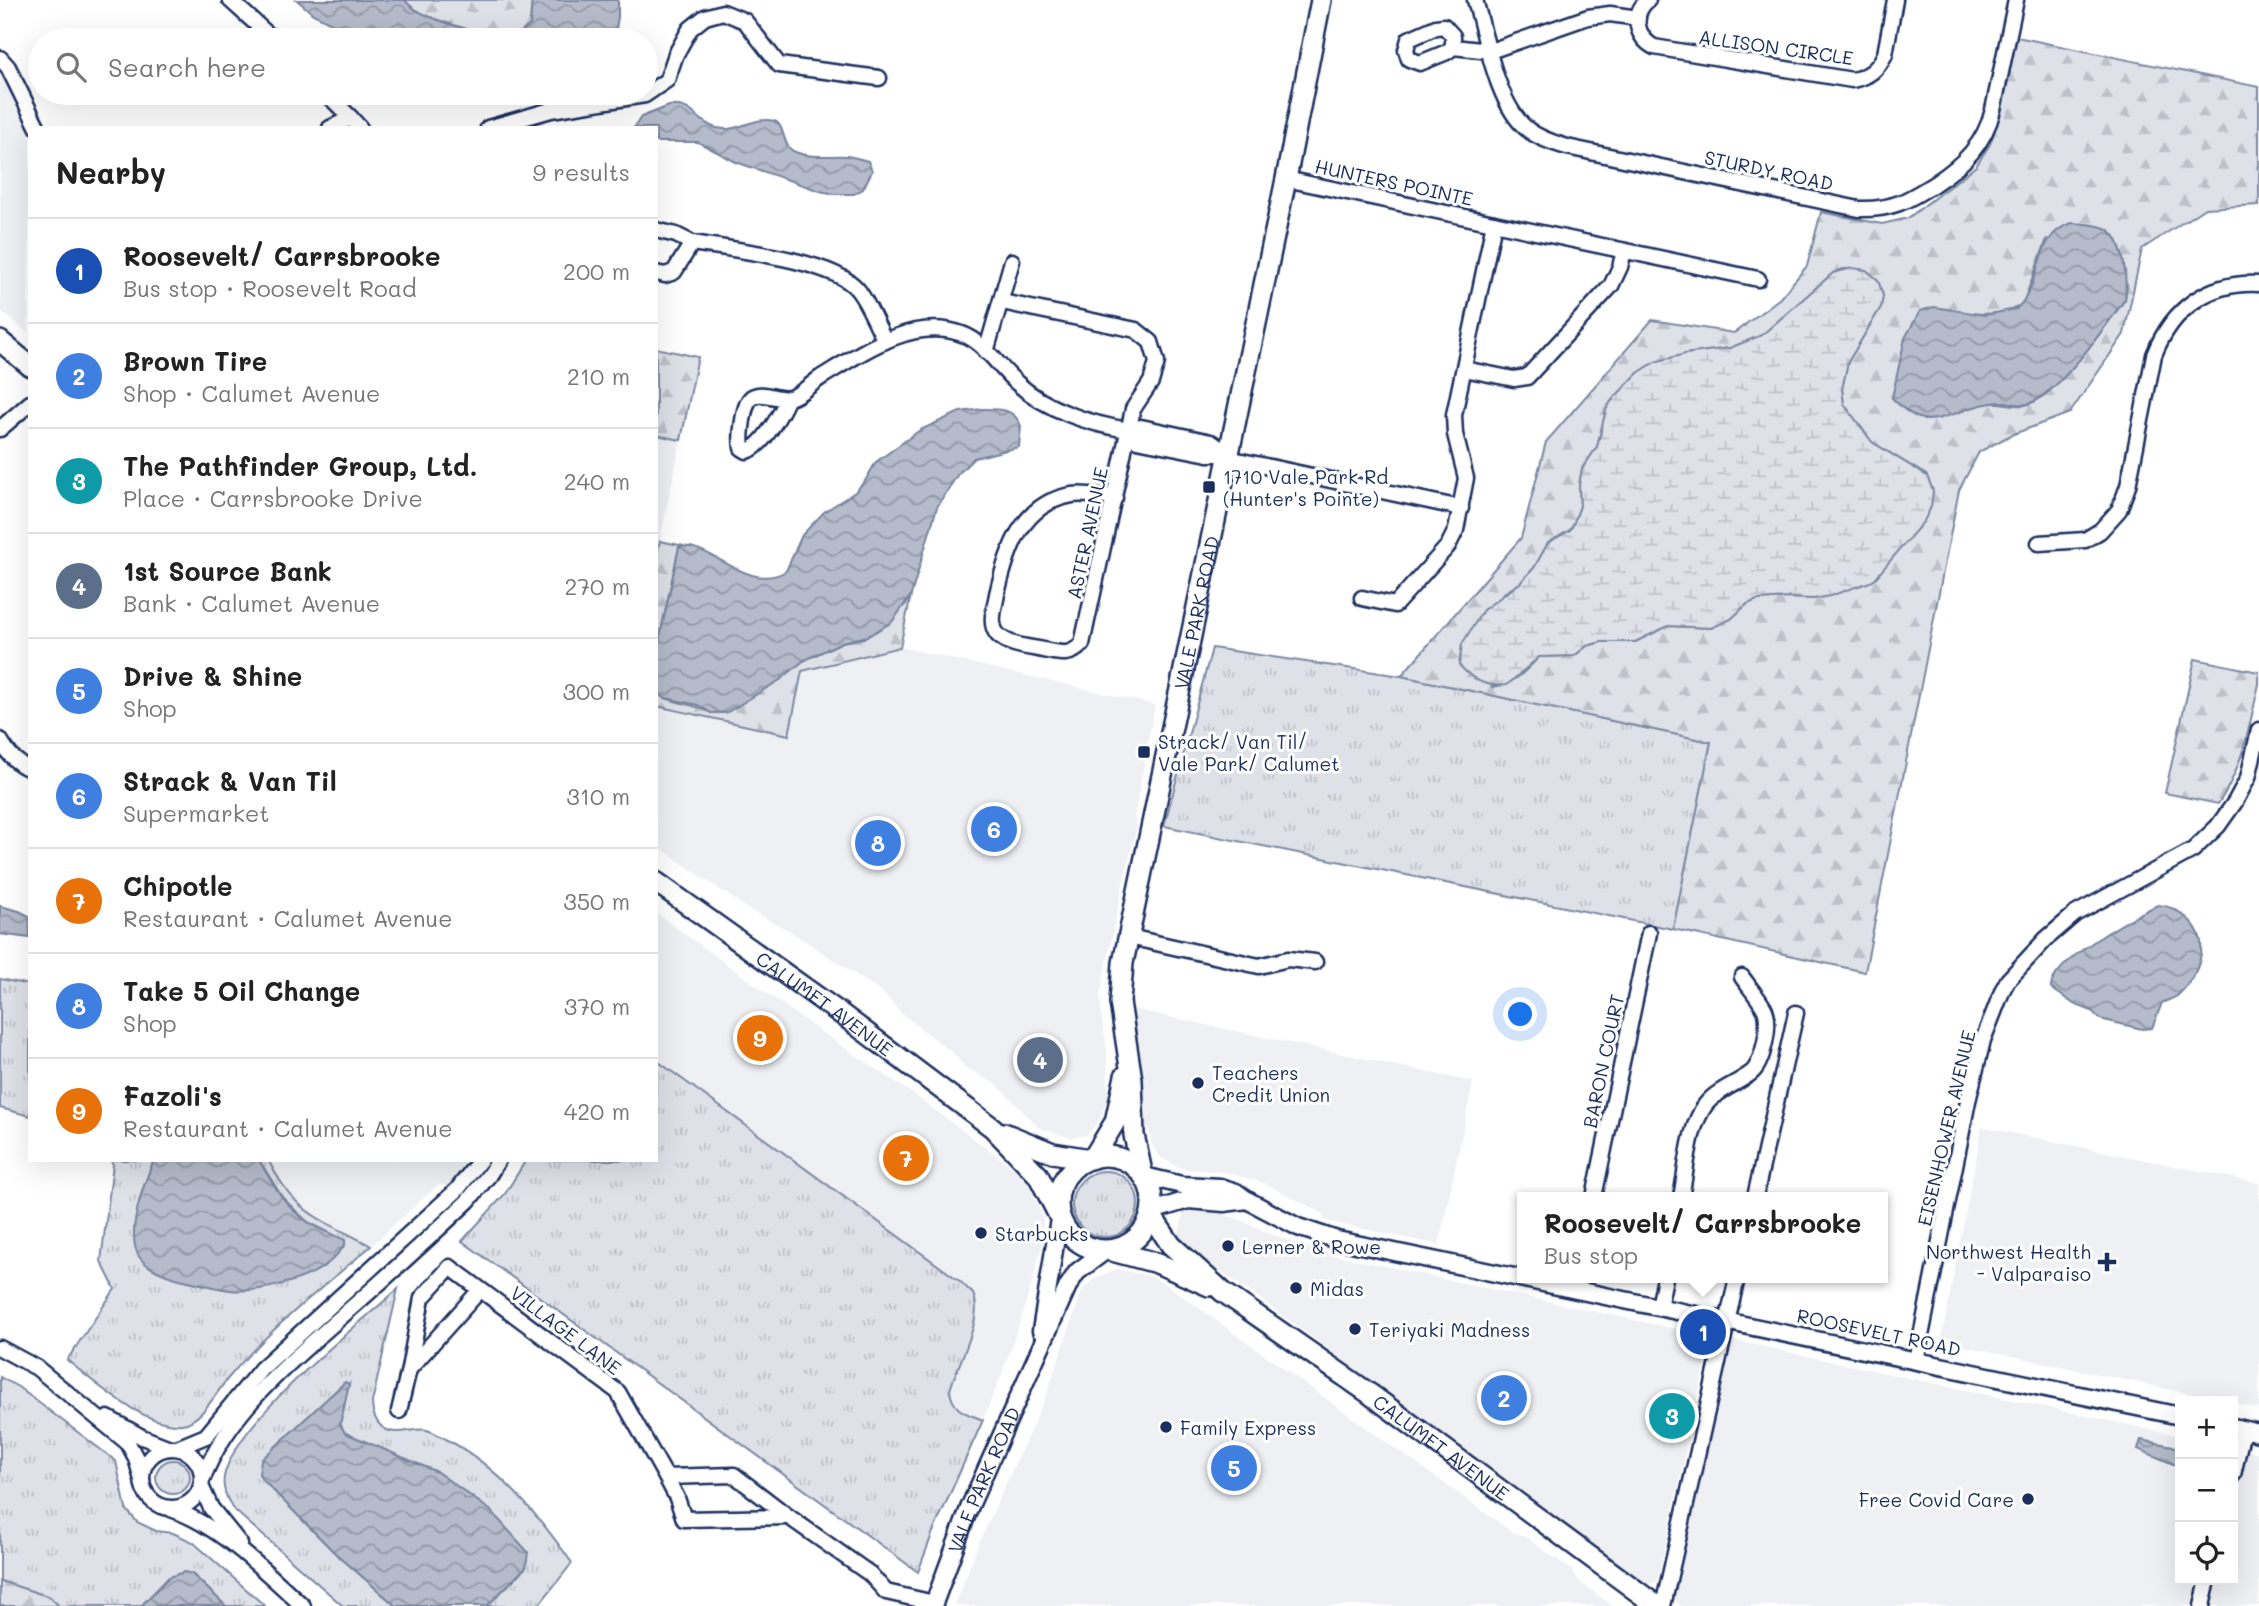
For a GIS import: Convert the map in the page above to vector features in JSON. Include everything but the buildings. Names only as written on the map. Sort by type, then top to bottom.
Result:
[{"type":"main road","name":"VALE PARK ROAD","points":[[1143,1174],[1134,1135],[1132,1080],[1122,1024],[1120,992],[1129,937],[1321,0]]},
{"type":"main road","points":[[0,341],[27,359]]},
{"type":"main road","name":"CALUMET AVENUE","points":[[658,882],[844,1016],[993,1128],[1038,1175],[1059,1217]]},
{"type":"main road","name":"VALE PARK ROAD","points":[[1092,1158],[1115,1122],[1128,1062]]},
{"type":"main road","name":"CALUMET AVENUE","points":[[993,1128],[1053,1153],[1092,1158]]},
{"type":"main road","points":[[1092,1158],[1119,1158],[1143,1174],[1151,1192],[1152,1213],[1138,1236],[1108,1251],[1088,1248],[1066,1231],[1059,1217],[1058,1198],[1065,1179],[1072,1170],[1092,1158]]},
{"type":"main road","name":"CALUMET AVENUE","points":[[1152,1213],[1174,1249],[1223,1292],[1370,1394],[1657,1606]]},
{"type":"main road","name":"CALUMET AVENUE","points":[[1108,1251],[1157,1263],[1223,1292]]},
{"type":"street","points":[[230,0],[261,28]]},
{"type":"street","name":"STURDY ROAD","points":[[1475,0],[1504,99],[1513,116],[1528,130],[1546,140],[1566,147],[1859,209],[1893,206],[1932,185],[1969,158],[1991,118],[2016,0]]},
{"type":"street","points":[[1453,47],[1490,51],[1588,17],[1610,14],[1638,18],[1641,6],[1648,0]]},
{"type":"street","name":"ALLISON CIRCLE","points":[[1638,18],[1638,30],[1645,42],[1654,47],[1852,80],[1869,75],[1881,62],[1885,54],[1895,0]]},
{"type":"street","points":[[658,86],[667,80],[676,54],[691,29],[705,17],[723,12],[745,21],[779,65],[879,78]]},
{"type":"street","points":[[0,58],[8,67],[37,126]]},
{"type":"street","points":[[338,105],[355,123]]},
{"type":"street","points":[[495,126],[551,110],[582,105]]},
{"type":"street","name":"HUNTERS POINTE","points":[[1286,179],[1758,279]]},
{"type":"street","name":"HUNTERS POINTE","points":[[1362,598],[1395,605],[1448,546],[1456,530],[1466,478],[1454,423],[1494,223]]},
{"type":"street","points":[[658,230],[676,234],[692,243],[808,264],[835,274],[857,288],[885,341]]},
{"type":"street","points":[[658,274],[674,272],[692,243]]},
{"type":"street","points":[[1464,369],[1514,379],[1527,377],[1611,286],[1624,251]]},
{"type":"street","points":[[986,352],[1012,261]]},
{"type":"street","points":[[2039,543],[2085,540],[2100,531],[2119,510],[2128,486],[2154,355],[2160,339],[2176,316],[2207,292],[2241,283],[2259,284]]},
{"type":"street","name":"ASTER AVENUE","points":[[1002,302],[1136,330],[1148,338],[1156,355],[1156,369],[1148,387],[1134,405],[1115,498],[1082,644],[1075,651],[1063,654],[1009,642],[997,634],[992,620],[1006,557],[1022,526],[1051,502],[1073,494],[1115,498]]},
{"type":"street","points":[[788,398],[859,354],[904,333],[936,330],[962,334],[976,341],[1017,384],[1040,400],[1074,416],[1128,430],[1140,427],[1211,442],[1228,456],[1461,508]]},
{"type":"street","points":[[0,429],[28,405]]},
{"type":"street","name":"EISENHOWER AVENUE","points":[[1916,1361],[1968,1101],[1983,1040],[2003,989],[2046,939],[2075,914],[2193,850],[2218,826],[2248,778],[2259,730]]},
{"type":"street","points":[[0,740],[20,765],[28,768]]},
{"type":"street","name":"BARON COURT","points":[[1595,1192],[1649,933]]},
{"type":"street","points":[[1129,937],[1259,966],[1288,959],[1315,962]]},
{"type":"street","points":[[1682,1192],[1694,1132],[1707,1103],[1754,1072],[1759,1064],[1768,1021],[1765,1010],[1742,977]]},
{"type":"street","points":[[1756,1192],[1796,1013]]},
{"type":"street","points":[[142,1480],[148,1459],[162,1450],[205,1436],[261,1369],[457,1190],[478,1162]]},
{"type":"street","points":[[166,1508],[186,1505],[198,1494],[212,1454],[220,1440],[270,1381],[472,1197],[497,1162]]},
{"type":"street","name":"ROOSEVELT ROAD","points":[[1143,1174],[1182,1185],[1220,1187],[1236,1192],[1247,1200],[1320,1235],[1517,1273]]},
{"type":"street","name":"ROOSEVELT ROAD","points":[[1152,1213],[1188,1200],[1224,1203],[1247,1200]]},
{"type":"street","name":"VALE PARK ROAD","points":[[1037,1353],[1059,1217]]},
{"type":"street","name":"VALE PARK ROAD","points":[[934,1604],[970,1506],[1037,1353],[1074,1277],[1108,1251]]},
{"type":"street","name":"VILLAGE LANE","points":[[399,1411],[422,1298],[450,1267],[618,1392],[677,1498],[684,1519],[789,1517]]},
{"type":"street","points":[[1659,1307],[1664,1283]]},
{"type":"street","points":[[1663,1606],[1736,1283]]},
{"type":"street","name":"ROOSEVELT ROAD","points":[[1576,1284],[1659,1307],[2175,1415]]},
{"type":"street","name":"VILLAGE LANE","points":[[409,1369],[480,1290]]},
{"type":"street","points":[[0,1348],[37,1368],[128,1443],[136,1458],[149,1498],[211,1530],[303,1606]]},
{"type":"street","points":[[85,1406],[142,1437],[194,1457],[202,1470],[202,1482],[211,1508],[265,1572]]},
{"type":"street","points":[[2237,1459],[2245,1430]]},
{"type":"street","points":[[666,1477],[734,1475],[870,1574],[886,1592],[934,1604]]},
{"type":"street","points":[[2202,1606],[2207,1585]]},
{"type":"shaded area","points":[[0,71],[28,127],[28,333],[0,310]]},
{"type":"shaded area","points":[[658,435],[681,440],[658,549]]},
{"type":"shaded area","points":[[900,647],[1155,705],[1134,817],[1137,826],[1100,996],[1107,1049],[1108,1097],[1099,1121],[1087,1135],[1071,1138],[1038,1127],[997,1085],[965,1067],[953,1053],[902,1014],[882,992],[790,931],[748,909],[658,846],[658,706],[789,735],[802,671]]},
{"type":"shaded area","points":[[658,914],[814,1027],[909,1091],[1015,1169],[1028,1184],[1043,1217],[1042,1247],[1024,1310],[983,1420],[957,1409],[951,1401],[961,1282],[658,1061]]},
{"type":"shaded area","points":[[1132,1009],[1473,1082],[1439,1245],[1330,1222],[1325,1220],[1322,1213],[1264,1183],[1225,1172],[1187,1169],[1159,1156],[1152,1145],[1148,1129],[1141,1130],[1140,1071]]},
{"type":"shaded area","name":"Northwest Health - Valparaiso","points":[[1982,1127],[2259,1183],[2259,1409],[2238,1404],[2238,1396],[2200,1396],[1941,1341]]},
{"type":"shaded area","points":[[269,1162],[473,1162],[458,1182],[450,1186],[438,1185],[371,1246],[310,1212],[296,1202]]},
{"type":"shaded area","points":[[1183,1212],[1220,1213],[1236,1218],[1324,1253],[1708,1336],[1708,1351],[1657,1582],[1644,1582],[1183,1245],[1175,1234],[1180,1230]]},
{"type":"shaded area","points":[[1117,1269],[1153,1277],[1167,1285],[1512,1532],[1524,1536],[1570,1569],[1581,1583],[1613,1606],[955,1606],[977,1547],[1046,1396],[1082,1291],[1098,1277]]},
{"type":"shaded area","points":[[1729,1341],[2175,1435],[2175,1585],[2195,1585],[2191,1606],[1681,1606],[1675,1599],[1675,1592]]},
{"type":"shaded area","points":[[2246,1450],[2259,1453],[2259,1606],[2212,1606],[2216,1585],[2238,1585],[2238,1484]]},
{"type":"green space","points":[[405,0],[532,0],[530,25],[527,28],[462,28],[423,14]]},
{"type":"green space","points":[[2017,37],[2259,87],[2259,205],[2205,208],[2142,249],[2124,334],[2070,413],[2011,435],[1979,452],[1959,490],[1865,972],[1673,929],[1711,742],[1401,676],[1521,538],[1546,442],[1652,320],[1734,333],[1780,298],[1807,266],[1821,212],[1882,224],[1908,218],[1976,166],[1990,144],[1999,118]],"holes":[[[2047,239],[2127,284],[2125,300],[2065,376],[2037,400],[2025,405],[1987,403],[1924,420],[1965,313],[2003,312],[2023,303]],[[1843,269],[1866,270],[1878,280],[1883,296],[1881,307],[1848,362],[1842,389],[1844,404],[1872,442],[1926,475],[1933,491],[1814,599],[1757,600],[1747,604],[1731,619],[1711,628],[1668,626],[1635,642],[1601,642],[1587,646],[1574,656],[1539,657],[1512,681],[1492,687],[1502,594],[1520,583],[1534,568],[1548,543],[1570,530],[1573,525],[1580,506],[1579,485],[1582,469],[1597,447],[1606,410],[1612,400],[1638,373],[1685,354],[1730,348],[1762,335],[1833,273]]]},
{"type":"green space","points":[[1852,268],[1866,270],[1878,280],[1883,296],[1881,307],[1848,362],[1842,389],[1844,404],[1872,442],[1927,476],[1933,491],[1931,507],[1924,521],[1873,581],[1814,599],[1757,600],[1747,604],[1731,619],[1711,628],[1668,626],[1635,642],[1601,642],[1587,646],[1574,656],[1539,657],[1507,685],[1486,684],[1464,671],[1459,665],[1462,644],[1483,610],[1520,583],[1534,568],[1548,543],[1570,530],[1573,525],[1580,506],[1579,485],[1582,469],[1597,447],[1606,410],[1612,400],[1638,373],[1655,362],[1685,354],[1730,348],[1762,335],[1833,273]]},
{"type":"green space","points":[[658,348],[698,357],[681,440],[658,435]]},
{"type":"green space","points":[[660,541],[684,546],[679,547],[658,646]]},
{"type":"green space","points":[[911,595],[900,647],[802,671],[789,735],[658,706],[658,694],[711,713],[780,680],[803,661],[842,642],[864,638],[906,604]]},
{"type":"green space","points":[[1212,648],[1401,676],[1711,742],[1673,929],[1164,826]]},
{"type":"green space","points":[[2195,659],[2259,672],[2259,684],[2244,746],[2234,776],[2218,804],[2165,793]]},
{"type":"green space","points":[[0,979],[28,985],[28,1115],[0,1108]]},
{"type":"green space","points":[[658,1061],[961,1282],[973,1294],[975,1316],[973,1329],[950,1390],[951,1397],[957,1407],[983,1420],[918,1572],[462,1241],[505,1194],[525,1162],[658,1162]]},
{"type":"green space","points":[[112,1162],[153,1162],[142,1192],[134,1227],[326,1265],[345,1245],[344,1240],[308,1222],[282,1197],[260,1162],[269,1162],[284,1187],[304,1208],[371,1246],[263,1341],[196,1418],[182,1424],[167,1423],[136,1411],[120,1401],[67,1360],[115,1289],[101,1261]]},
{"type":"green space","points":[[1105,1171],[1118,1174],[1128,1181],[1135,1191],[1138,1204],[1135,1217],[1128,1227],[1118,1234],[1105,1237],[1092,1234],[1082,1227],[1075,1217],[1072,1204],[1075,1191],[1082,1181],[1092,1174]]},
{"type":"green space","points":[[398,1289],[372,1402],[375,1417],[381,1426],[389,1431],[427,1430],[465,1450],[500,1478],[531,1510],[572,1563],[538,1606],[487,1606],[526,1567],[437,1472],[345,1433],[340,1424],[349,1384],[262,1479],[334,1552],[396,1606],[343,1606],[232,1508],[228,1501],[224,1477],[233,1455],[249,1430],[299,1377]]},
{"type":"green space","points":[[0,1377],[18,1387],[116,1461],[126,1509],[137,1522],[193,1542],[265,1606],[226,1606],[192,1574],[169,1577],[141,1606],[59,1606],[49,1597],[0,1581]]},
{"type":"green space","points":[[173,1460],[185,1465],[190,1477],[185,1489],[173,1494],[161,1489],[156,1477],[161,1465]]},
{"type":"green space","points":[[0,1581],[50,1597],[59,1606],[0,1606]]},
{"type":"water","points":[[297,0],[405,0],[423,14],[464,28],[342,28],[313,14]]},
{"type":"water","points":[[532,0],[618,0],[616,28],[527,28],[530,25]]},
{"type":"water","points":[[669,106],[677,106],[688,109],[719,129],[735,128],[758,121],[774,121],[780,126],[789,148],[793,151],[813,156],[858,158],[868,161],[872,171],[863,189],[854,194],[820,191],[736,162],[698,142],[658,142],[658,126],[635,126],[641,117]]},
{"type":"water","points":[[2072,223],[2105,228],[2112,233],[2121,249],[2126,281],[2125,299],[2066,375],[2039,399],[2027,404],[1990,403],[1939,419],[1921,419],[1892,398],[1905,338],[1920,311],[1934,307],[1985,315],[2016,309],[2031,288],[2050,238],[2059,229]]},
{"type":"water","points":[[982,409],[1010,413],[1021,426],[1019,447],[974,458],[958,474],[937,507],[911,595],[892,622],[868,636],[842,642],[803,661],[780,680],[726,713],[711,713],[698,705],[665,698],[658,694],[658,646],[679,547],[704,551],[743,572],[757,576],[772,576],[786,571],[802,535],[824,512],[855,492],[876,462],[920,430],[960,412]]},
{"type":"water","points":[[2158,905],[2174,909],[2188,919],[2196,928],[2201,948],[2192,979],[2177,996],[2162,1003],[2152,1028],[2142,1029],[2100,1019],[2092,1011],[2074,1004],[2051,988],[2054,977],[2078,953]]},
{"type":"water","points":[[0,906],[28,916],[28,938],[0,934]]},
{"type":"water","points":[[153,1162],[260,1162],[274,1186],[293,1210],[313,1225],[345,1240],[345,1245],[332,1260],[318,1270],[267,1288],[230,1290],[182,1280],[144,1263],[136,1248],[135,1223],[145,1182]]},
{"type":"water","points":[[345,1382],[349,1384],[340,1424],[345,1433],[437,1472],[490,1510],[528,1552],[526,1567],[487,1606],[396,1606],[334,1552],[262,1479],[259,1474],[261,1460]]},
{"type":"water","points":[[2141,1440],[2173,1446],[2175,1465],[2138,1449]]},
{"type":"water","points":[[184,1572],[192,1574],[226,1606],[141,1606],[169,1577]]},
{"type":"place","name":"1710 Vale Park Rd (Hunter's Pointe)","points":[[1209,487]]},
{"type":"place","name":"Strack/ Van Til/ Vale Park/ Calumet","points":[[1144,752]]},
{"type":"place","name":"Strack & Van Til","points":[[994,829]]},
{"type":"place","name":"Take 5 Oil Change","points":[[878,843]]},
{"type":"place","name":"Fazoli's","points":[[760,1038]]},
{"type":"place","name":"1st Source Bank","points":[[1040,1060]]},
{"type":"place","name":"Teachers Credit Union","points":[[1198,1083]]},
{"type":"place","name":"Chipotle","points":[[906,1158]]},
{"type":"place","name":"Starbucks","points":[[981,1233]]},
{"type":"place","name":"Lerner & Rowe","points":[[1228,1246]]},
{"type":"place","name":"Northwest Health - Valparaiso","points":[[2107,1262]]},
{"type":"place","name":"Midas","points":[[1296,1288]]},
{"type":"place","name":"Teriyaki Madness","points":[[1355,1329]]},
{"type":"place","name":"Roosevelt/ Carrsbrooke","points":[[1703,1332]]},
{"type":"place","name":"Brown Tire","points":[[1504,1398]]},
{"type":"place","name":"The Pathfinder Group, Ltd.","points":[[1672,1416]]},
{"type":"place","name":"Family Express","points":[[1166,1427]]},
{"type":"place","name":"Drive & Shine","points":[[1234,1468]]},
{"type":"place","name":"Free Covid Care","points":[[2028,1499]]}]
